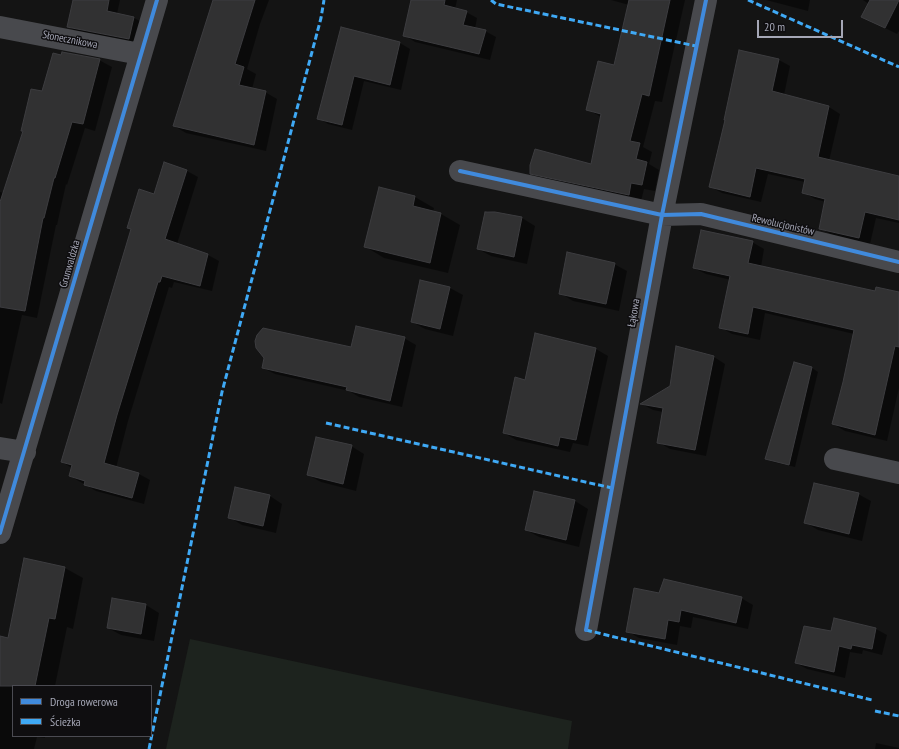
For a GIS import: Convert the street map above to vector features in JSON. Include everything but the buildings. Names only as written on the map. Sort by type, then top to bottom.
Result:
[{"type":"street","name":"Grunwaldzka","points":[[0,533],[157,0]]},
{"type":"street","name":"Łąkowa","points":[[586,630],[662,215],[706,0]]},
{"type":"street","name":"Słonecznikowa","points":[[0,27],[140,54]]},
{"type":"street","name":"Rewolucjonistów","points":[[460,171],[662,215],[701,214],[899,262]]},
{"type":"street","points":[[0,448],[25,452]]},
{"type":"street","points":[[835,459],[899,473]]},
{"type":"shaded area","points":[[190,639],[572,721],[568,749],[166,749]]},
{"type":"marked path","points":[[152,734],[222,392],[321,18],[324,0]]},
{"type":"marked path","points":[[491,0],[496,4],[696,46]]},
{"type":"marked path","points":[[748,0],[899,67]]},
{"type":"marked path","points":[[326,423],[612,488]]},
{"type":"marked path","points":[[586,630],[872,700]]},
{"type":"marked path","points":[[875,711],[899,716]]},
{"type":"marked path","points":[[149,749],[151,737]]},
{"type":"cycle path","points":[[0,533],[157,0]]},
{"type":"cycle path","points":[[586,630],[662,215],[706,0]]},
{"type":"cycle path","points":[[460,171],[662,215],[701,214],[899,262]]}]
